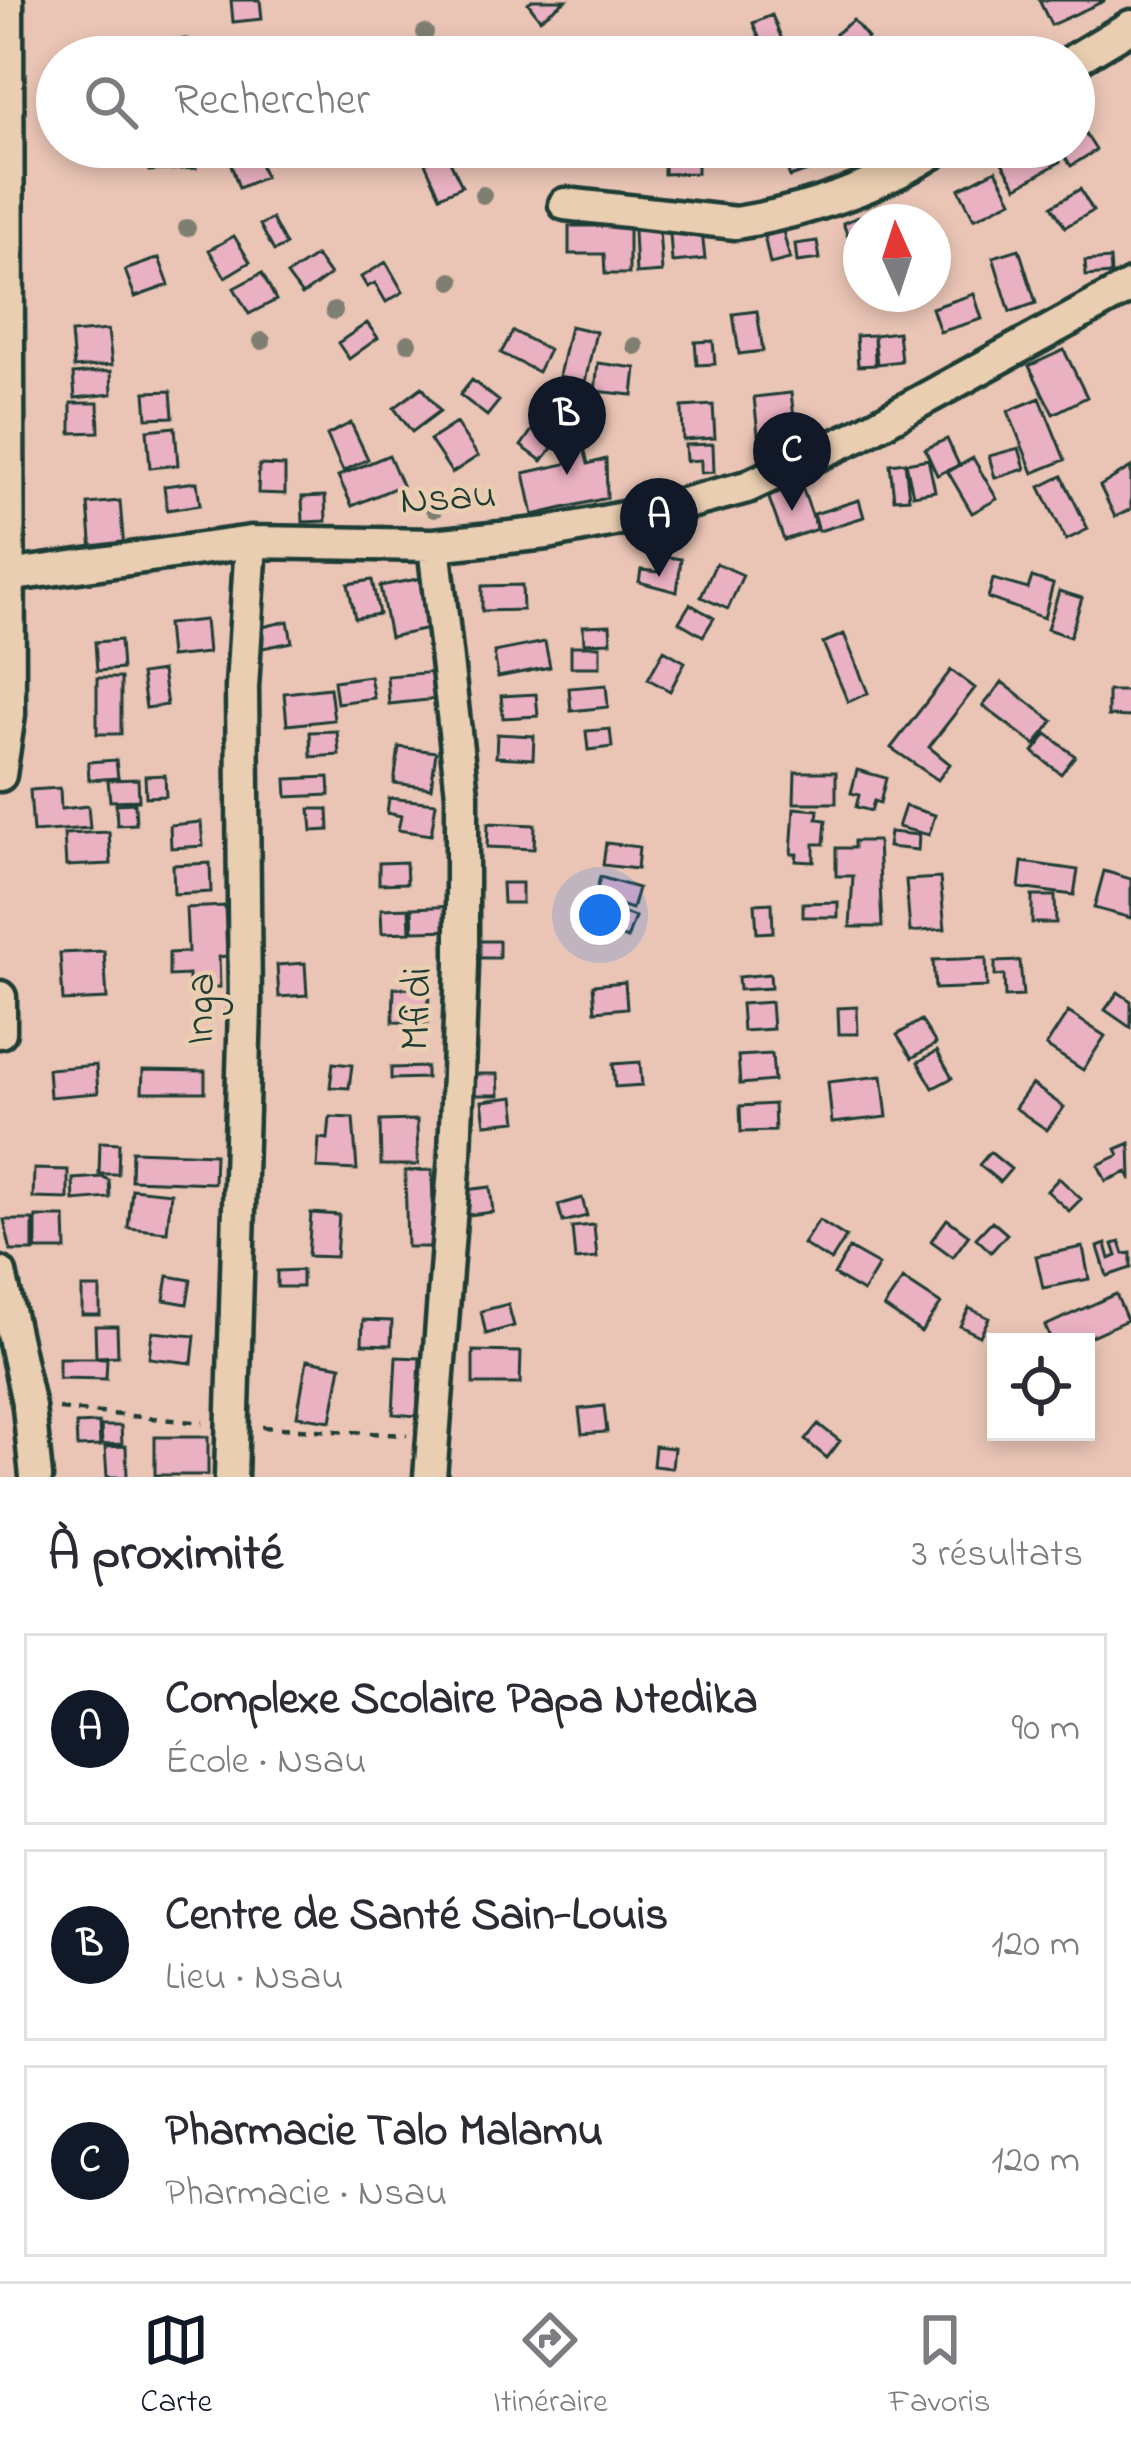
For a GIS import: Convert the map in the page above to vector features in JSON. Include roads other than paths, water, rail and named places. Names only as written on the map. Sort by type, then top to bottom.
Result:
[{"type":"street","points":[[0,775],[7,576],[8,0]]},
{"type":"street","points":[[1095,47],[1131,26]]},
{"type":"street","points":[[565,204],[736,223],[795,212],[894,168]]},
{"type":"street","name":"Nsau","points":[[7,576],[251,542],[434,545],[547,533],[747,487],[857,436],[1131,286]]},
{"type":"street","name":"Inga","points":[[231,1477],[245,1006],[242,687],[251,542]]},
{"type":"street","name":"Mfidi","points":[[430,1477],[455,1155],[462,964],[462,794],[434,545]]},
{"type":"street","points":[[0,997],[0,1032]]},
{"type":"street","points":[[0,1273],[29,1407],[36,1477]]},
{"type":"place","name":"Centre de Santé Sain-Louis","points":[[567,475]]},
{"type":"place","name":"Pharmacie Talo Malamu","points":[[792,511]]},
{"type":"place","name":"Complexe Scolaire Papa Ntedika","points":[[659,577]]}]
